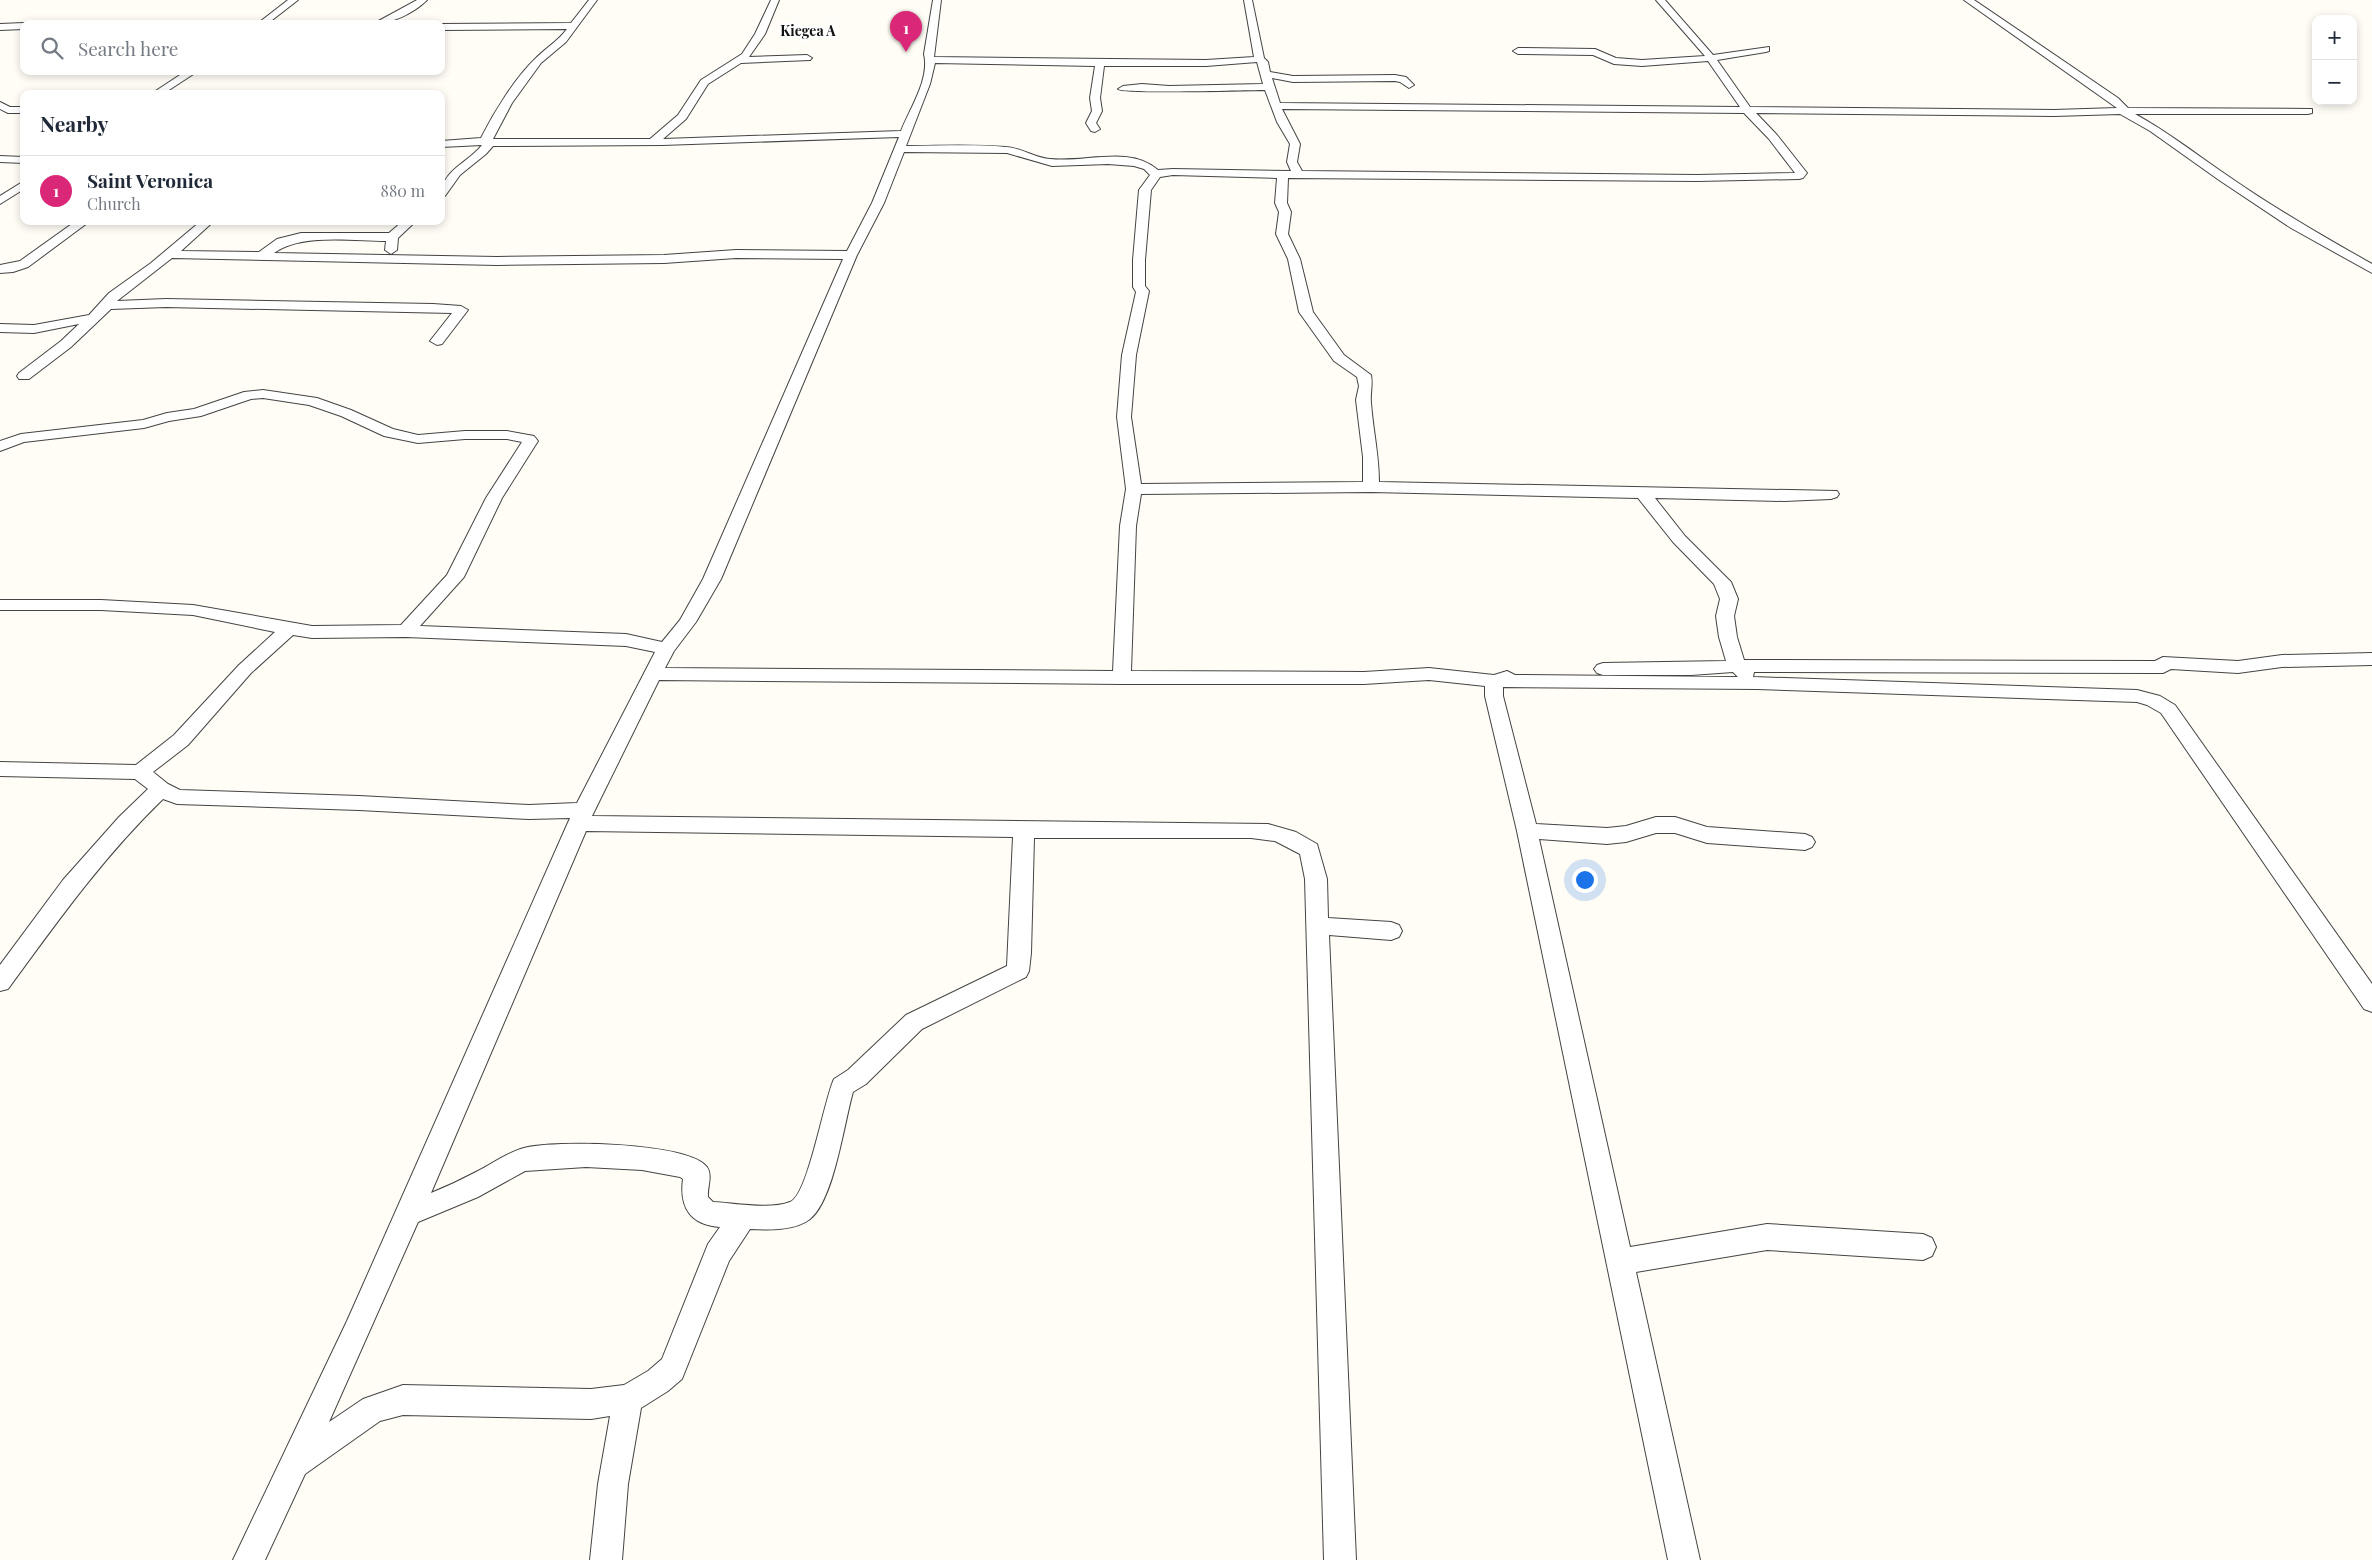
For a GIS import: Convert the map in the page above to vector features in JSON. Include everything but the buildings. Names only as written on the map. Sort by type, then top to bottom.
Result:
[{"type":"street","points":[[266,20],[294,0]]},
{"type":"street","points":[[386,20],[423,0]]},
{"type":"street","points":[[493,143],[486,138],[507,102],[538,61],[563,40],[593,0]]},
{"type":"street","points":[[652,142],[682,117],[704,82],[740,60],[756,42],[775,0]]},
{"type":"street","points":[[249,1560],[357,1331],[410,1213],[581,816],[666,650],[687,622],[712,579],[851,255],[867,228],[924,90],[931,60],[929,54],[937,0]]},
{"type":"street","points":[[1248,0],[1259,59],[1263,62],[1269,87],[1278,106],[1282,122],[1296,144],[1292,162],[1298,174]]},
{"type":"street","points":[[1122,678],[1128,526],[1134,489],[1124,418],[1129,356],[1143,291],[1139,288],[1139,260],[1145,190],[1156,174],[1186,171],[1283,174],[1697,178],[1799,176],[1801,173],[1773,137],[1747,110],[1710,58],[1660,0]]},
{"type":"street","points":[[1968,0],[2082,80],[2114,100],[2123,108],[2122,111],[2154,129],[2223,178],[2295,224],[2372,268]]},
{"type":"street","points":[[0,27],[20,26]]},
{"type":"street","points":[[445,27],[572,26]]},
{"type":"street","points":[[1518,51],[1595,52],[1614,61],[1642,63],[1710,58],[1766,49]]},
{"type":"street","points":[[740,60],[807,58]]},
{"type":"street","points":[[931,60],[1100,63],[1214,62],[1259,59]]},
{"type":"street","points":[[1095,129],[1091,123],[1097,106],[1095,98],[1100,63]]},
{"type":"street","points":[[1267,74],[1293,79],[1395,78],[1403,79],[1409,85]]},
{"type":"street","points":[[162,90],[186,75]]},
{"type":"street","points":[[1123,89],[1142,87],[1169,89],[1269,87]]},
{"type":"street","points":[[0,105],[8,110],[20,110]]},
{"type":"street","points":[[1278,106],[2045,113],[2308,111]]},
{"type":"street","points":[[445,144],[904,142],[1007,150],[1023,153],[1042,161],[1059,164],[1131,161],[1149,166],[1156,174]]},
{"type":"street","points":[[445,189],[456,174],[493,143]]},
{"type":"street","points":[[0,160],[20,160]]},
{"type":"street","points":[[1283,174],[1281,203],[1285,212],[1282,234],[1294,259],[1306,312],[1339,358],[1364,375],[1366,386],[1363,400],[1371,456],[1371,487]]},
{"type":"street","points":[[0,201],[20,187]]},
{"type":"street","points":[[0,269],[13,268],[24,264],[78,225]]},
{"type":"street","points":[[24,376],[60,349],[94,318],[114,296],[203,225]]},
{"type":"street","points":[[393,258],[390,247],[392,237],[406,225]]},
{"type":"street","points":[[262,256],[281,242],[301,237],[392,237]]},
{"type":"street","points":[[168,254],[496,261],[664,258],[736,254],[851,255]]},
{"type":"street","points":[[107,305],[166,303],[460,310],[437,341]]},
{"type":"street","points":[[0,328],[34,329],[94,318]]},
{"type":"street","points":[[0,446],[21,438],[144,424],[167,417],[196,413],[249,395],[262,394],[312,401],[346,413],[394,434],[418,440],[465,435],[507,435],[529,439],[530,441],[479,525],[455,577],[406,632]]},
{"type":"street","points":[[1134,489],[1371,487],[1784,496],[1831,494]]},
{"type":"street","points":[[1643,493],[1679,539],[1722,582],[1728,599],[1725,616],[1728,636],[1737,666],[1757,683]]},
{"type":"street","points":[[0,605],[101,605],[193,610],[312,632],[406,632],[626,640],[666,650]]},
{"type":"street","points":[[140,772],[181,740],[245,668],[290,628]]},
{"type":"street","points":[[1494,681],[1513,675],[1557,672],[1737,666],[2163,667],[2163,663],[2244,666],[2269,665],[2282,661],[2372,659]]},
{"type":"street","points":[[654,674],[1364,678],[1404,673],[1458,674],[1494,681],[1757,683],[2123,695],[2152,700],[2168,709],[2372,1002]]},
{"type":"street","points":[[1494,681],[1494,696],[1527,831],[1684,1560]]},
{"type":"street","points":[[0,768],[140,772],[161,789],[177,797],[186,798],[359,803],[581,816],[1024,830],[1251,830],[1271,831],[1289,836],[1310,850],[1316,879],[1340,1560]]},
{"type":"street","points":[[0,982],[71,886],[126,822],[161,789]]},
{"type":"street","points":[[1527,831],[1608,836],[1626,834],[1656,825],[1675,825],[1707,834],[1805,842]]},
{"type":"street","points":[[410,1213],[477,1185],[525,1160],[617,1156],[668,1163],[693,1170],[697,1174],[694,1196],[699,1208],[710,1214],[743,1216],[786,1215],[801,1211],[815,1186],[843,1086],[857,1076],[914,1022],[1018,971],[1024,830]]},
{"type":"street","points":[[1318,926],[1391,931]]},
{"type":"street","points":[[293,1464],[373,1410],[403,1400],[591,1404],[628,1399],[658,1381],[672,1369],[718,1253],[743,1216]]},
{"type":"street","points":[[1620,1262],[1767,1237],[1923,1247]]},
{"type":"street","points":[[606,1560],[613,1484],[628,1399]]},
{"type":"place","name":"Saint Veronica","points":[[906,52]]},
{"type":"district","name":"Kiegea A","points":[[808,30]]}]
